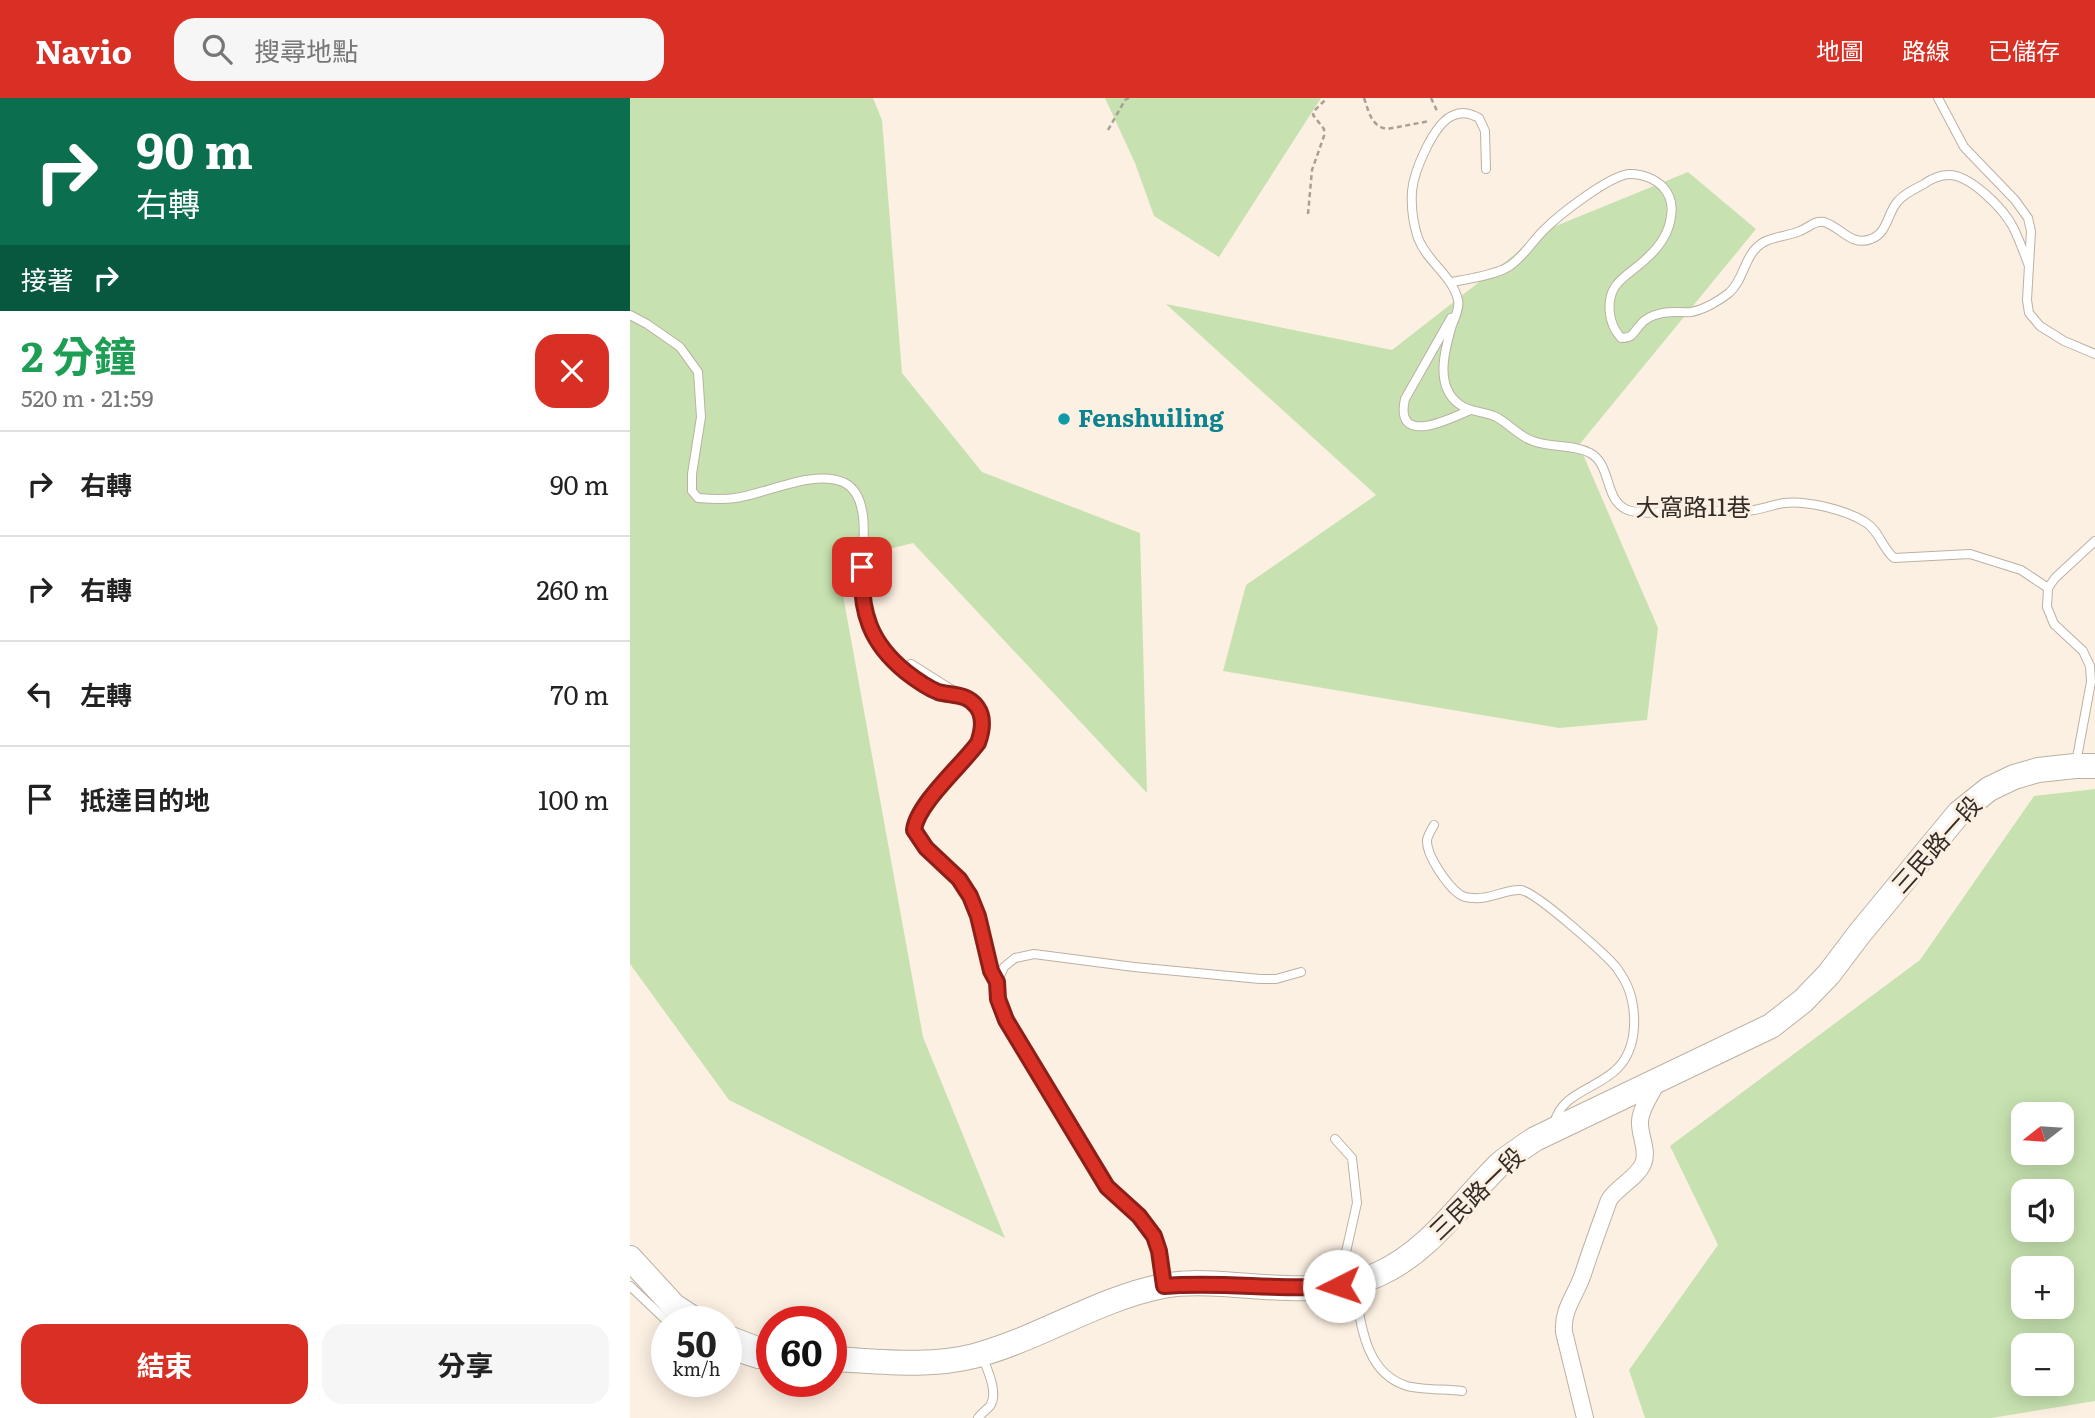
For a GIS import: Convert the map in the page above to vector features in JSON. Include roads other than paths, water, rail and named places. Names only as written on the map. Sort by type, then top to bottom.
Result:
[{"type":"main road","name":"三民路一段","points":[[847,1360],[922,1363],[981,1353],[1031,1336],[1121,1297],[1164,1286],[1199,1283],[1302,1289],[1346,1284],[1377,1275],[1402,1262],[1427,1242],[1501,1163],[1535,1139],[1771,1026],[1803,1001],[1829,974],[1959,813],[1989,789],[2014,777],[2038,770],[2085,766]]},
{"type":"main road","points":[[630,1258],[674,1306]]},
{"type":"street","points":[[1585,1418],[1564,1332],[1565,1311],[1579,1283],[1609,1200],[1644,1162],[1641,1115],[1658,1081]]},
{"type":"lane","points":[[1938,98],[1964,147],[2015,200],[2028,218],[2031,231],[2026,300],[2029,313],[2040,326],[2064,341],[2095,354]]},
{"type":"lane","points":[[1470,410],[1424,428],[1413,426],[1406,420],[1402,410],[1405,399],[1459,303],[1452,282],[1419,241],[1413,218],[1412,189],[1428,145],[1444,121],[1454,115],[1468,113],[1479,118],[1485,131],[1486,169]]},
{"type":"lane","points":[[1452,282],[1507,268],[1559,216],[1606,184],[1630,174],[1648,177],[1660,184],[1671,200],[1672,211],[1669,228],[1663,240],[1650,256],[1617,282],[1610,293],[1610,320],[1621,338],[1633,336],[1648,318],[1673,311],[1691,312],[1731,292],[1749,257],[1763,242],[1822,221],[1858,242],[1871,240],[1880,234],[1888,223],[1893,207],[1903,195],[1934,178],[1947,175],[1963,177],[1981,190],[2001,211],[2012,224],[2029,266]]},
{"type":"lane","name":"大窩路11巷","points":[[1459,303],[1445,348],[1443,371],[1447,390],[1457,404],[1499,418],[1532,441],[1592,454],[1600,461],[1611,494],[1619,505],[1630,511],[1747,511],[1798,502],[1843,512],[1863,520],[1874,528],[1887,552],[1894,558],[1970,554],[2021,570],[2048,588]]},
{"type":"lane","points":[[630,315],[680,347],[698,372],[701,417],[692,491],[698,498],[737,498],[812,479],[830,478],[844,482],[852,488],[864,524],[861,589],[864,608],[877,641],[894,663],[913,677],[938,692],[958,694]]},
{"type":"lane","points":[[2085,766],[2090,666],[2083,651],[2054,624],[2047,607],[2048,588],[2055,578],[2095,541]]},
{"type":"lane","points":[[911,664],[976,705],[981,716],[982,732],[978,743],[923,809],[915,822],[914,830],[926,848],[959,879],[970,896],[978,916],[991,971],[997,982],[998,999],[1006,1020],[1107,1187],[1139,1216],[1154,1236],[1164,1286]]},
{"type":"lane","points":[[1434,825],[1427,838],[1428,851],[1445,880],[1461,896],[1477,899],[1521,890],[1532,895],[1617,968],[1627,984],[1633,1004],[1634,1027],[1629,1054],[1620,1067],[1608,1077],[1565,1103],[1557,1113],[1553,1130]]},
{"type":"lane","points":[[997,982],[1009,962],[1034,954],[1261,979],[1276,979],[1301,972]]},
{"type":"lane","points":[[1335,1139],[1352,1158],[1357,1203],[1346,1284],[1361,1320],[1372,1358],[1393,1381],[1409,1387],[1462,1391]]},
{"type":"lane","points":[[630,1286],[651,1306]]},
{"type":"lane","points":[[978,1418],[993,1399],[981,1353]]},
{"type":"place","name":"Fenshuiling","points":[[1064,419]]}]
